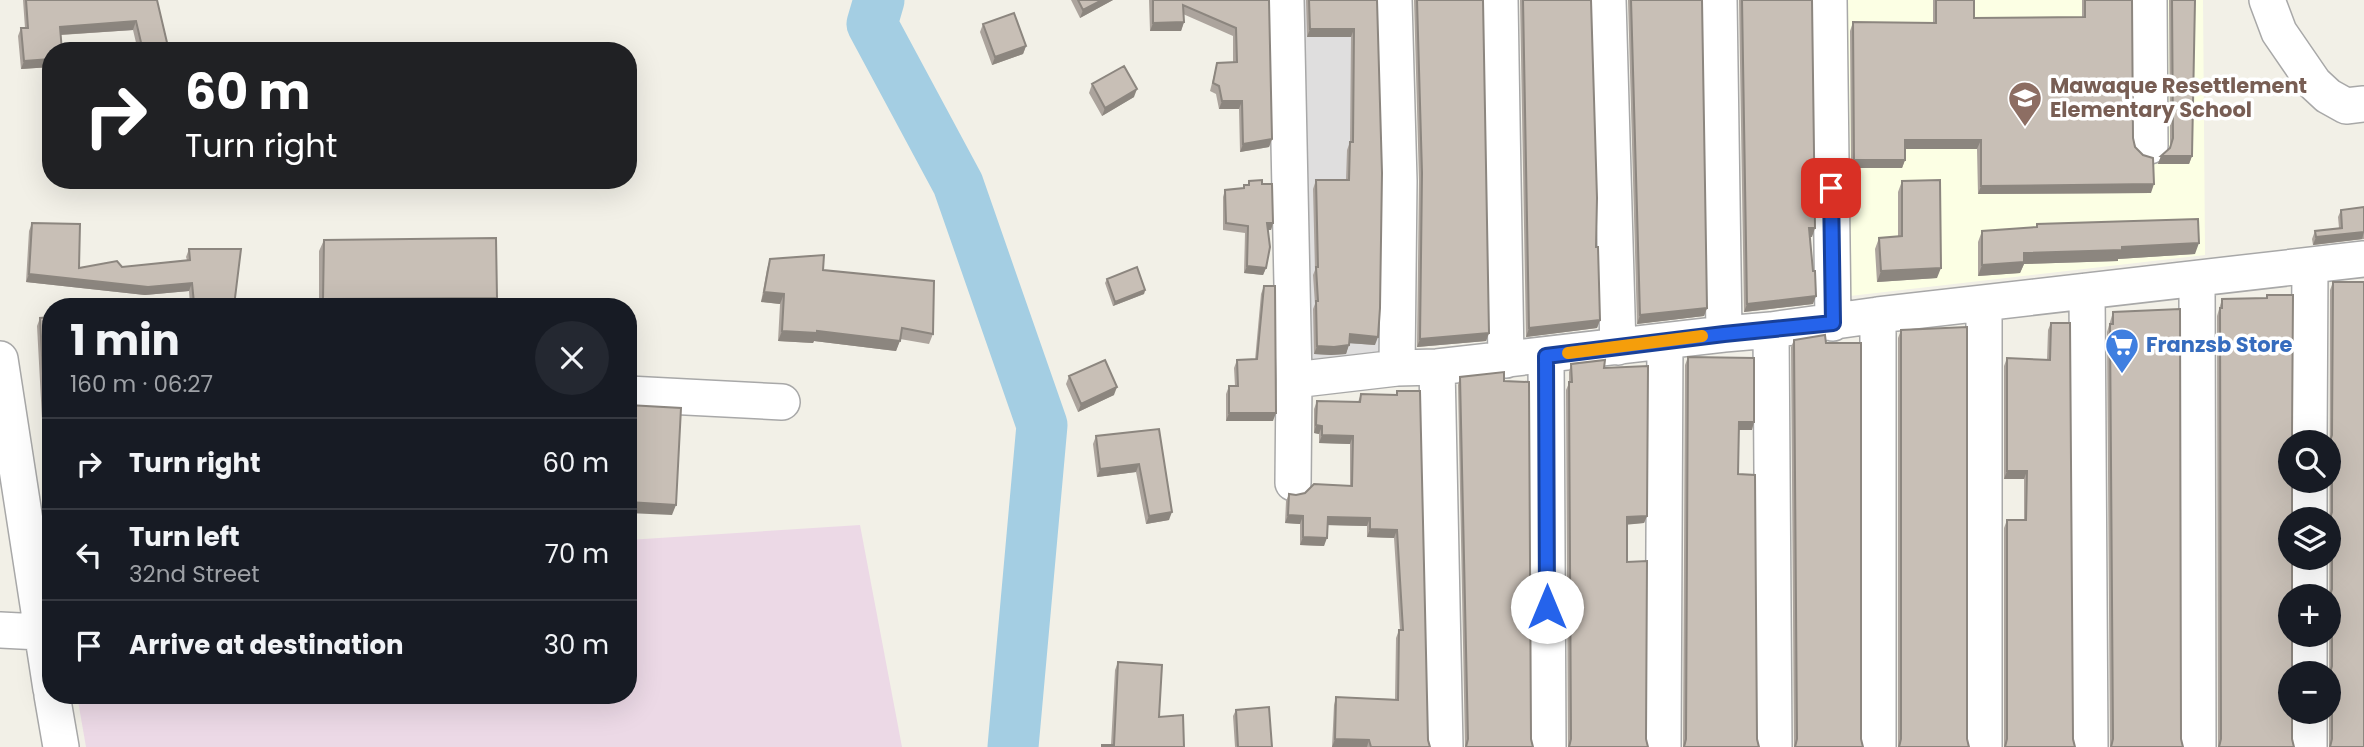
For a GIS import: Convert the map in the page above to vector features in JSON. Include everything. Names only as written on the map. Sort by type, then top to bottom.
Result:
[{"type":"street","points":[[1286,0],[1294,380],[1293,483]]},
{"type":"street","points":[[1394,0],[1399,181],[1397,368]]},
{"type":"street","points":[[1500,0],[1506,360]]},
{"type":"street","points":[[1608,0],[1618,347]]},
{"type":"street","points":[[1719,0],[1724,334]]},
{"type":"street","points":[[1829,0],[1833,323]]},
{"type":"street","points":[[2148,0],[2150,146]]},
{"type":"street","points":[[2267,0],[2279,32],[2314,83],[2328,96],[2346,106],[2364,104]]},
{"type":"street","points":[[1294,380],[1771,331],[2364,259]]},
{"type":"street","points":[[2309,430],[2310,266]]},
{"type":"street","points":[[2197,280],[2199,747]]},
{"type":"street","points":[[2087,291],[2090,747]]},
{"type":"street","points":[[1984,304],[1984,747]]},
{"type":"street","points":[[1878,316],[1878,747]]},
{"type":"street","points":[[1771,331],[1774,747]]},
{"type":"street","points":[[1663,747],[1665,341]]},
{"type":"street","points":[[1546,356],[1548,747]]},
{"type":"street","points":[[0,359],[40,552],[42,587]]},
{"type":"street","points":[[1437,367],[1445,747]]},
{"type":"street","points":[[637,394],[782,402]]},
{"type":"street","points":[[0,630],[42,639]]},
{"type":"street","points":[[54,704],[61,747]]},
{"type":"street","points":[[2309,724],[2309,747]]},
{"type":"shaded area","points":[[1290,0],[1391,0],[1393,354],[1302,367]]},
{"type":"shaded area","name":"Mawaque Resettlement Elementary School","points":[[1845,0],[2203,0],[2205,255],[1850,296]]},
{"type":"shaded area","points":[[860,525],[902,747],[86,747],[79,704],[637,704],[637,539]]},
{"type":"building","points":[[26,0],[157,0],[167,42],[141,42],[136,21],[60,27],[61,42],[42,42],[42,60],[24,61],[21,28],[28,28]]},
{"type":"building","points":[[1078,0],[1102,0],[1083,10]]},
{"type":"building","points":[[1153,0],[1269,0],[1272,139],[1243,144],[1242,101],[1222,101],[1219,86],[1213,83],[1217,63],[1237,62],[1236,28],[1183,5],[1184,22],[1153,23]]},
{"type":"building","points":[[1309,0],[1377,0],[1382,173],[1378,337],[1350,334],[1349,345],[1334,347],[1317,346],[1316,180],[1349,180],[1350,142],[1353,142],[1354,29],[1310,29]]},
{"type":"building","points":[[1417,0],[1483,0],[1489,333],[1420,339],[1422,173]]},
{"type":"building","points":[[1523,0],[1591,0],[1600,320],[1529,328]]},
{"type":"building","points":[[1631,0],[1702,0],[1707,308],[1640,315]]},
{"type":"building","points":[[1742,0],[1812,0],[1815,228],[1809,228],[1816,296],[1747,304]]},
{"type":"building","points":[[1936,0],[1974,0],[1974,18],[2085,17],[2085,0],[2132,0],[2133,138],[2135,147],[2143,155],[2153,158],[2154,184],[1981,186],[1981,140],[1905,140],[1905,160],[1854,160],[1853,22],[1936,23]]},
{"type":"building","points":[[2172,0],[2195,0],[2192,156],[2161,156],[2170,148],[2173,138]]},
{"type":"building","points":[[1014,13],[1026,46],[995,57],[983,24]]},
{"type":"building","points":[[1124,66],[1137,89],[1105,108],[1092,84]]},
{"type":"building","points":[[1262,180],[1262,184],[1272,184],[1273,223],[1267,223],[1270,247],[1266,268],[1247,266],[1248,226],[1226,223],[1225,190],[1244,188],[1244,185],[1249,185],[1249,181]]},
{"type":"building","points":[[1940,180],[1941,268],[1881,271],[1879,238],[1902,236],[1902,181]]},
{"type":"building","points":[[2364,207],[2364,232],[2316,237],[2315,231],[2342,228],[2341,210]]},
{"type":"building","points":[[2198,219],[2199,243],[2122,247],[2122,250],[2024,253],[2024,262],[1982,265],[1982,231],[2037,227],[2037,224]]},
{"type":"building","points":[[32,223],[80,224],[79,268],[117,261],[122,267],[190,260],[189,249],[241,249],[235,298],[194,298],[192,283],[148,287],[29,274]]},
{"type":"building","points":[[496,238],[497,298],[323,298],[324,240]]},
{"type":"building","points":[[824,255],[823,270],[934,281],[933,334],[902,328],[900,341],[817,331],[782,331],[784,294],[764,292],[770,259]]},
{"type":"building","points":[[1137,267],[1145,290],[1115,302],[1107,279]]},
{"type":"building","points":[[2333,282],[2364,282],[2364,747],[2330,747],[2332,724],[2341,724],[2341,661],[2332,661],[2332,647],[2341,647],[2341,584],[2332,584],[2332,570],[2341,570],[2341,507],[2332,507],[2332,493],[2341,493],[2341,430],[2332,430]]},
{"type":"building","points":[[1264,286],[1275,286],[1276,413],[1229,413],[1229,386],[1238,386],[1237,360],[1257,359]]},
{"type":"building","points":[[2267,295],[2293,295],[2292,430],[2278,430],[2278,493],[2292,493],[2292,507],[2278,507],[2278,570],[2292,570],[2292,584],[2278,584],[2278,647],[2292,647],[2292,661],[2278,661],[2278,724],[2292,724],[2294,747],[2219,747],[2220,308],[2222,299],[2267,298]]},
{"type":"building","points":[[2180,309],[2183,747],[2111,747],[2110,324],[2113,324],[2113,312]]},
{"type":"building","points":[[40,318],[42,318],[42,355]]},
{"type":"building","points":[[2051,323],[2070,323],[2075,747],[2005,747],[2007,520],[2026,520],[2027,471],[2007,471],[2007,358],[2050,360]]},
{"type":"building","points":[[1967,327],[1969,747],[1899,747],[1901,330]]},
{"type":"building","points":[[1825,335],[1826,343],[1861,343],[1863,747],[1795,747],[1794,340]]},
{"type":"building","points":[[1688,357],[1754,358],[1754,422],[1739,422],[1738,474],[1755,475],[1759,747],[1684,747]]},
{"type":"building","points":[[1105,360],[1117,387],[1081,404],[1069,376]]},
{"type":"building","points":[[1605,360],[1604,368],[1648,366],[1647,516],[1627,517],[1627,562],[1647,561],[1648,747],[1569,747],[1569,382],[1572,382],[1571,364]]},
{"type":"building","points":[[1504,372],[1504,381],[1529,382],[1533,747],[1466,747],[1468,739],[1460,377]]},
{"type":"building","points":[[1397,391],[1420,391],[1430,747],[1371,747],[1369,740],[1335,739],[1336,697],[1398,700],[1399,630],[1403,630],[1397,530],[1370,529],[1370,518],[1328,517],[1327,538],[1303,537],[1303,516],[1288,515],[1289,494],[1305,493],[1314,484],[1352,486],[1353,436],[1322,435],[1322,426],[1316,425],[1317,401],[1360,402],[1361,394],[1397,395]]},
{"type":"building","points":[[637,406],[681,408],[676,505],[637,503]]},
{"type":"building","points":[[1159,429],[1172,512],[1149,516],[1139,464],[1100,469],[1096,436]]},
{"type":"building","points":[[1118,662],[1162,665],[1159,717],[1183,715],[1184,747],[1102,747],[1114,745]]},
{"type":"building","points":[[1269,707],[1272,747],[1238,747],[1236,710]]},
{"type":"waterway","points":[[879,0],[872,24],[958,184],[1042,425],[1013,747]]},
{"type":"slow traffic","points":[[1568,353],[1702,336]]},
{"type":"place","name":"Mawaque Resettlement Elementary School","points":[[2025,128]]},
{"type":"place","name":"Franzsb Store","points":[[2122,375]]},
{"type":"route","points":[[1547,607],[1546,356],[1833,323],[1831,188]]}]
